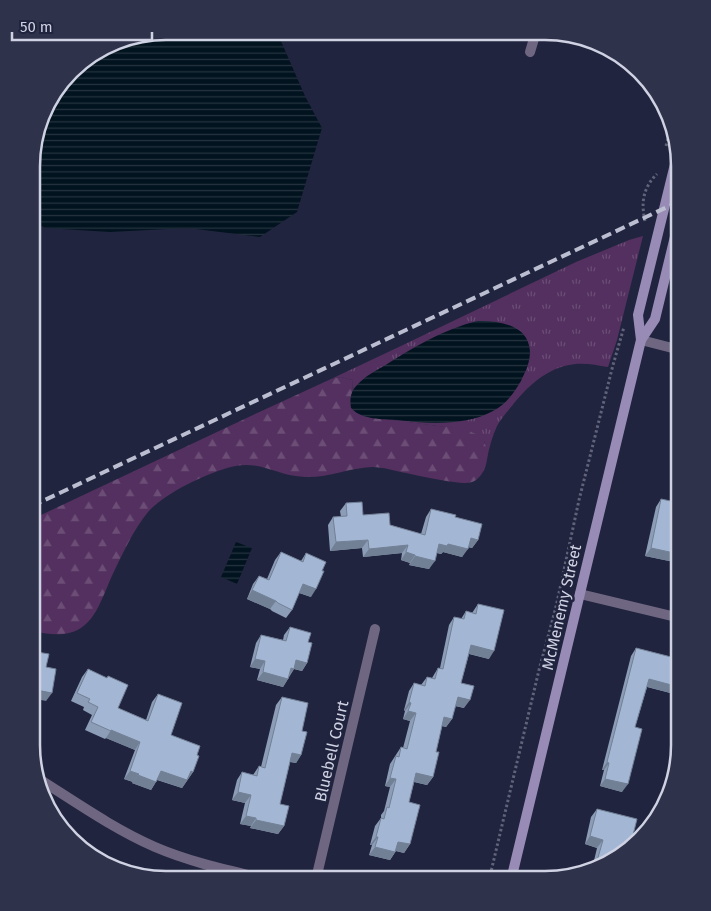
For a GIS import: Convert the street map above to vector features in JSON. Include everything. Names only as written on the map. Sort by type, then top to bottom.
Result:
[{"type":"street","points":[[530,52],[534,40]]},
{"type":"street","name":"McMenemy Street","points":[[641,340],[638,315],[671,180]]},
{"type":"street","name":"McMenemy Street","points":[[513,871],[641,340],[655,319],[671,253]]},
{"type":"street","points":[[641,340],[671,348]]},
{"type":"street","points":[[580,594],[671,616]]},
{"type":"street","name":"Bluebell Court","points":[[318,871],[375,629]]},
{"type":"street","points":[[47,784],[107,822],[153,846],[198,862],[233,871]]},
{"type":"path","points":[[644,196],[643,210],[647,227]]},
{"type":"path","points":[[491,871],[539,670],[558,599],[579,500],[625,325]]},
{"type":"green space","points":[[643,236],[617,340],[608,367],[574,364],[560,367],[536,381],[517,400],[499,423],[492,438],[487,459],[485,443],[474,433],[453,428],[383,419],[443,422],[475,417],[488,413],[500,406],[514,391],[525,372],[529,360],[529,345],[519,330],[367,376],[354,388],[351,394],[352,380],[341,377],[331,379],[576,262]]},
{"type":"green space","points":[[341,377],[352,380],[352,407],[354,411],[362,415],[372,418],[458,428],[476,434],[485,443],[487,449],[486,463],[481,475],[473,482],[462,483],[376,467],[313,477],[294,476],[248,465],[238,465],[217,471],[174,492],[148,512],[128,544],[96,611],[85,625],[78,630],[64,634],[40,632],[41,515],[331,379]]},
{"type":"water","points":[[158,40],[280,40],[305,96],[322,128],[297,212],[260,237],[188,228],[110,232],[45,228],[40,225],[40,166],[44,134],[61,96],[71,83],[89,66],[118,50],[142,42]]},
{"type":"water","points":[[477,321],[497,322],[515,328],[527,339],[530,348],[528,365],[521,381],[509,398],[497,408],[482,416],[471,419],[434,423],[367,417],[351,408],[353,391],[368,376],[429,340],[452,329]]},
{"type":"water","points":[[236,542],[252,548],[237,584],[221,577]]},
{"type":"building","points":[[661,499],[671,501],[671,552],[651,548]]},
{"type":"building","points":[[362,502],[363,515],[389,513],[390,525],[425,535],[431,509],[456,515],[455,517],[482,524],[478,540],[471,538],[468,549],[448,544],[447,546],[439,544],[435,561],[406,552],[408,545],[369,549],[368,540],[336,542],[333,517],[347,516],[346,503]]},
{"type":"building","points":[[281,552],[303,562],[306,553],[326,562],[316,589],[303,584],[292,610],[252,590],[259,576],[269,580]]},
{"type":"building","points":[[478,604],[504,610],[494,651],[471,645],[461,683],[474,686],[470,700],[458,697],[452,719],[444,717],[436,752],[439,752],[433,777],[416,773],[409,802],[420,805],[410,844],[398,842],[395,852],[375,847],[381,818],[384,819],[387,807],[389,808],[396,779],[390,778],[396,756],[399,757],[401,747],[407,749],[416,713],[408,711],[414,683],[425,686],[427,677],[435,679],[438,668],[443,669],[454,617],[464,619],[466,611],[476,614]]},
{"type":"building","points":[[290,627],[311,633],[308,642],[312,643],[307,663],[296,660],[294,669],[291,668],[288,679],[263,672],[265,661],[255,659],[261,635],[286,641]]},
{"type":"building","points":[[636,648],[671,657],[671,685],[649,679],[635,727],[642,729],[628,784],[605,779],[609,763],[607,762]]},
{"type":"building","points":[[40,652],[49,654],[46,667],[56,669],[52,693],[40,691]]},
{"type":"building","points":[[88,669],[128,685],[118,708],[148,721],[158,694],[182,703],[171,735],[200,746],[197,755],[199,756],[193,772],[191,771],[187,780],[161,771],[156,782],[130,771],[140,742],[91,722],[98,707],[88,702],[90,699],[77,693]]},
{"type":"building","points":[[282,697],[308,703],[302,731],[307,732],[301,755],[292,753],[280,804],[289,806],[284,826],[246,816],[251,795],[238,792],[242,772],[257,776],[259,766],[265,768]]},
{"type":"building","points":[[597,809],[637,819],[633,835],[622,845],[598,859],[603,840],[590,836]]},
{"type":"railway","points":[[40,502],[671,205]]}]
